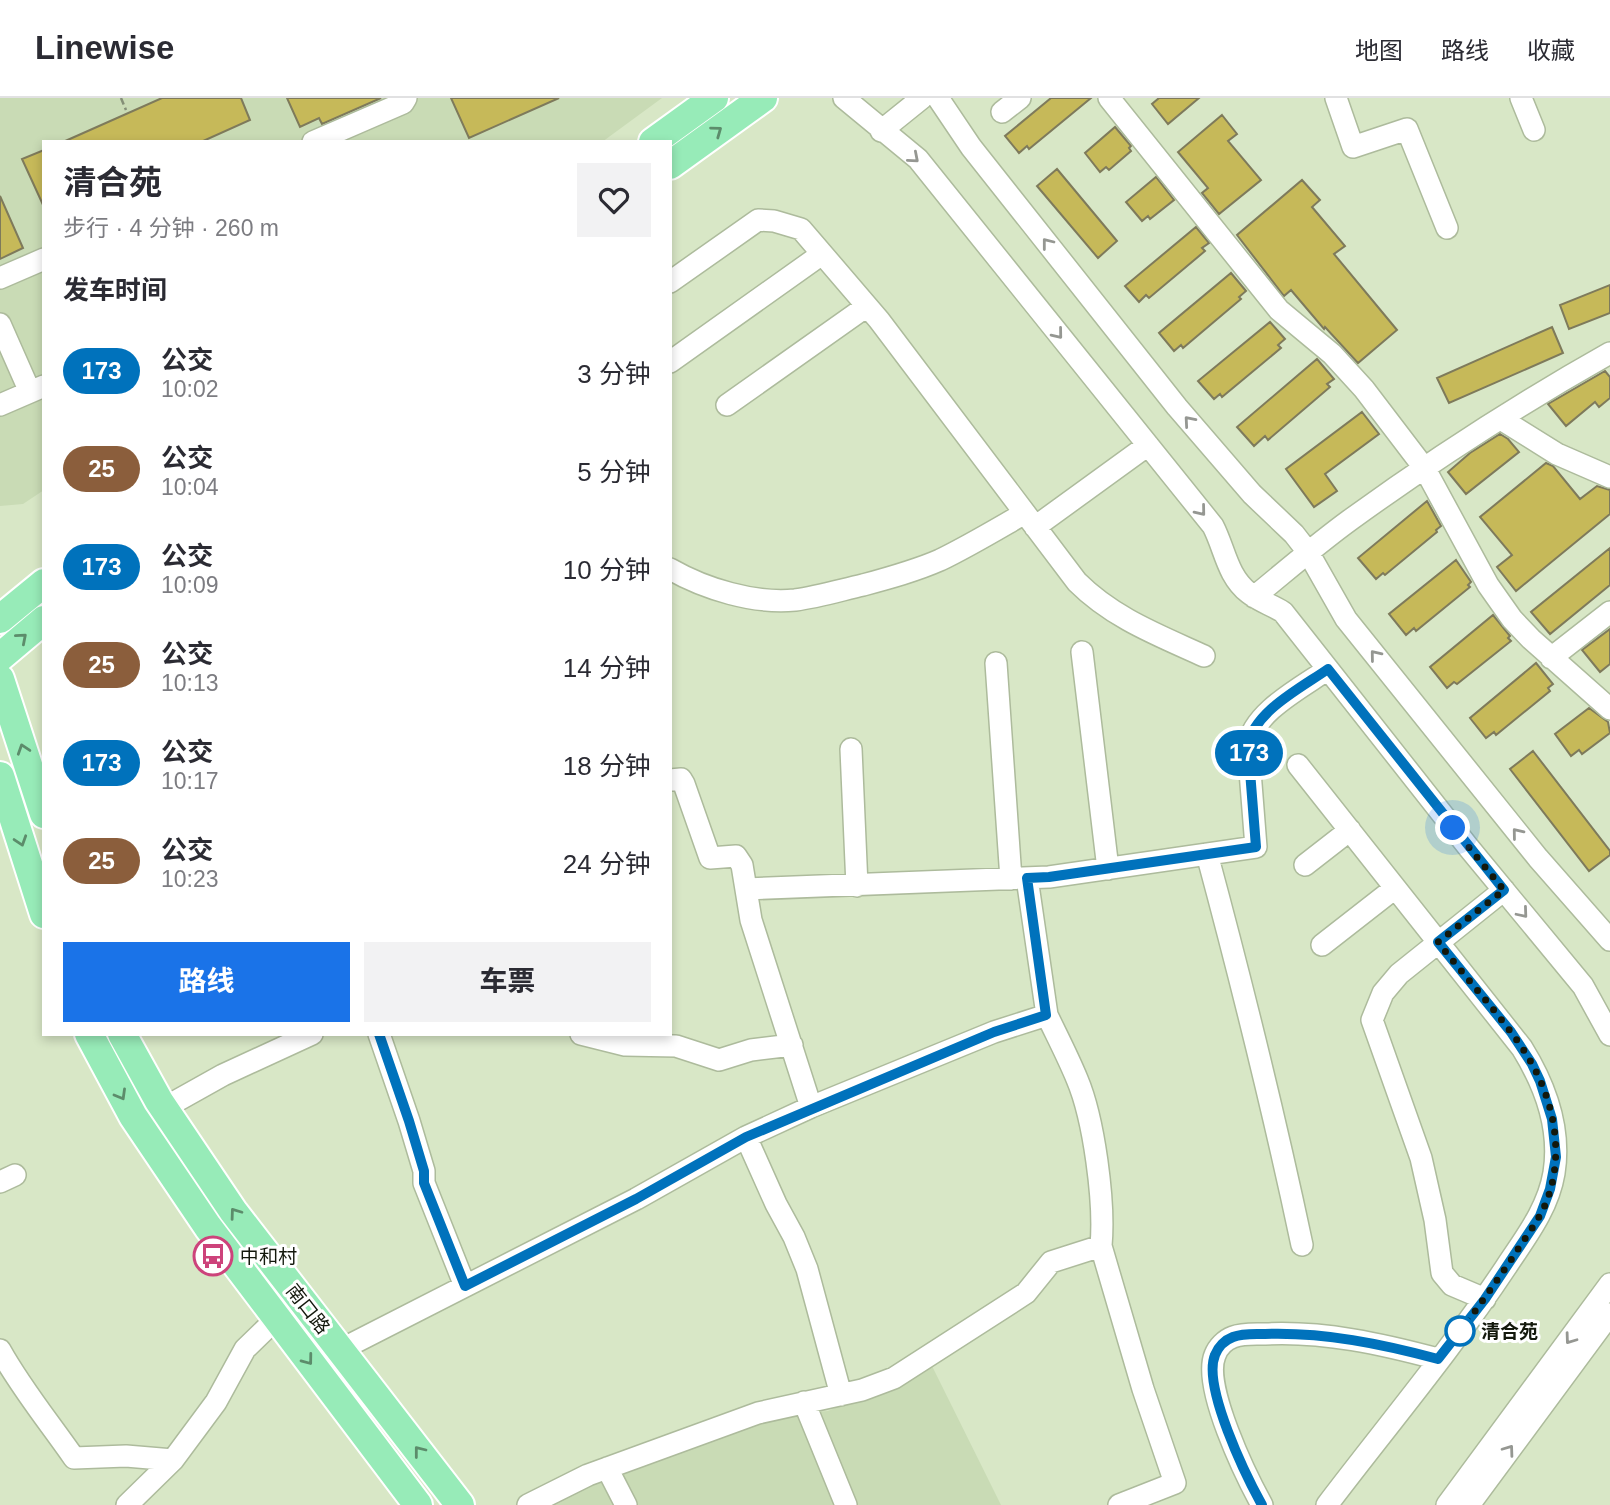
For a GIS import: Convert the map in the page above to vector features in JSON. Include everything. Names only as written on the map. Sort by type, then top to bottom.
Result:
[{"type":"main road","points":[[656,140],[714,98]]},
{"type":"main road","points":[[672,164],[763,98]]},
{"type":"main road","points":[[0,619],[42,585]]},
{"type":"main road","points":[[0,657],[42,622]]},
{"type":"main road","points":[[0,679],[42,808]]},
{"type":"main road","points":[[0,776],[42,908]]},
{"type":"main road","name":"南口路","points":[[90,1036],[133,1116],[208,1227],[418,1505]]},
{"type":"main road","name":"南口路","points":[[123,1036],[164,1108],[233,1210],[460,1505]]},
{"type":"street","points":[[322,140],[350,134],[403,103],[406,98]]},
{"type":"street","points":[[844,98],[918,159],[1213,526],[1232,574],[1239,584],[1254,597],[1283,612],[1583,986],[1610,1035]]},
{"type":"street","points":[[881,131],[922,98]]},
{"type":"street","points":[[938,98],[971,147],[1177,407],[1252,494],[1277,516],[1309,553],[1346,618],[1538,858],[1610,940]]},
{"type":"street","points":[[1002,112],[1020,98]]},
{"type":"street","points":[[1109,98],[1279,310],[1347,370],[1425,469],[1499,602],[1531,639],[1610,709]]},
{"type":"street","points":[[1336,98],[1353,147],[1407,129],[1447,228]]},
{"type":"street","points":[[1521,98],[1534,130]]},
{"type":"street","points":[[672,281],[758,220],[774,221],[800,229],[867,306],[1077,582],[1099,602],[1129,622],[1204,656]]},
{"type":"street","points":[[672,361],[822,254]]},
{"type":"street","points":[[0,278],[42,260]]},
{"type":"street","points":[[727,405],[867,306]]},
{"type":"street","points":[[0,324],[37,389],[0,405]]},
{"type":"street","points":[[1254,597],[1348,522],[1425,469],[1610,353]]},
{"type":"street","points":[[1501,419],[1557,454],[1610,477]]},
{"type":"street","points":[[672,570],[700,584],[749,597],[792,600],[828,593],[914,570],[1030,520],[1148,445]]},
{"type":"street","points":[[1551,658],[1610,612]]},
{"type":"street","points":[[1082,652],[1108,869]]},
{"type":"street","points":[[996,663],[1019,879],[1046,1015],[1078,1081],[1088,1121],[1101,1215],[1101,1246],[1143,1390],[1175,1483],[1119,1505]]},
{"type":"street","points":[[746,890],[1019,879],[1256,847],[1248,746],[1252,730],[1262,716],[1328,669]]},
{"type":"street","points":[[851,749],[857,886]]},
{"type":"street","points":[[1298,765],[1522,1048],[1544,1090],[1556,1140],[1554,1175],[1540,1216],[1485,1299],[1327,1505]]},
{"type":"street","points":[[672,780],[681,779],[684,784],[710,858],[736,856],[742,864],[751,920],[811,1107]]},
{"type":"street","points":[[1305,865],[1350,830]]},
{"type":"street","points":[[1207,854],[1249,1014],[1302,1245]]},
{"type":"street","points":[[1322,945],[1395,888]]},
{"type":"street","points":[[1485,1299],[1452,1285],[1443,1273],[1435,1220],[1421,1158],[1372,1020],[1377,1004],[1391,983],[1504,890]]},
{"type":"street","points":[[340,1350],[636,1199],[746,1137],[811,1107],[994,1032],[1046,1015]]},
{"type":"street","points":[[164,1108],[223,1075],[308,1036]]},
{"type":"street","points":[[380,1036],[409,1121],[424,1171],[424,1183],[465,1286]]},
{"type":"street","points":[[589,1036],[625,1045],[676,1046],[719,1060],[751,1050],[792,1045]]},
{"type":"street","points":[[746,1137],[807,1269],[841,1395]]},
{"type":"street","points":[[528,1505],[607,1468],[758,1413],[841,1395],[894,1378],[1026,1293],[1051,1262],[1101,1246]]},
{"type":"street","points":[[1447,1505],[1610,1284]]},
{"type":"street","points":[[1469,1505],[1610,1314]]},
{"type":"street","points":[[127,1505],[173,1460],[216,1402],[245,1349],[276,1319]]},
{"type":"street","points":[[1262,1505],[1237,1455],[1220,1407],[1213,1362],[1226,1340],[1242,1334],[1315,1335],[1373,1343],[1438,1359]]},
{"type":"street","points":[[0,1350],[19,1384],[74,1458],[126,1456],[173,1460]]},
{"type":"street","points":[[804,1402],[846,1505]]},
{"type":"street","points":[[607,1468],[626,1505]]},
{"type":"path","points":[[121,98],[126,110]]},
{"type":"shaded area","points":[[0,98],[662,98],[605,140],[42,140],[42,491],[23,504],[0,506]]},
{"type":"shaded area","points":[[932,1366],[1001,1505],[542,1505],[596,1478],[780,1415],[828,1411]]},
{"type":"building","points":[[162,98],[241,98],[250,120],[205,140],[68,140]]},
{"type":"building","points":[[287,98],[381,98],[322,124],[319,118],[300,127]]},
{"type":"building","points":[[451,98],[559,98],[469,138]]},
{"type":"building","points":[[1051,98],[1091,98],[1029,149],[1027,146],[1019,153],[1005,136]]},
{"type":"building","points":[[1159,98],[1199,98],[1168,124],[1152,104]]},
{"type":"building","points":[[1222,115],[1237,134],[1228,141],[1261,180],[1219,214],[1202,193],[1208,188],[1178,152]]},
{"type":"building","points":[[1115,127],[1131,146],[1131,151],[1109,170],[1106,167],[1100,172],[1085,153]]},
{"type":"building","points":[[42,151],[42,203],[22,159]]},
{"type":"building","points":[[1057,169],[1117,241],[1098,258],[1037,186]]},
{"type":"building","points":[[1156,177],[1174,200],[1150,219],[1148,216],[1142,221],[1126,202]]},
{"type":"building","points":[[1302,180],[1320,200],[1312,207],[1345,246],[1334,254],[1397,330],[1358,363],[1291,290],[1284,296],[1237,235]]},
{"type":"building","points":[[0,196],[23,248],[0,259]]},
{"type":"building","points":[[1196,227],[1209,243],[1202,248],[1205,251],[1149,298],[1146,295],[1139,302],[1125,286]]},
{"type":"building","points":[[1231,273],[1246,291],[1239,297],[1241,299],[1183,348],[1181,345],[1174,351],[1159,333]]},
{"type":"building","points":[[1610,285],[1610,313],[1569,329],[1560,305]]},
{"type":"building","points":[[1270,322],[1285,339],[1278,345],[1281,348],[1222,397],[1220,394],[1214,399],[1198,381]]},
{"type":"building","points":[[1552,327],[1563,353],[1449,403],[1437,378]]},
{"type":"building","points":[[1317,359],[1334,379],[1327,384],[1330,387],[1268,440],[1265,436],[1254,446],[1237,427]]},
{"type":"building","points":[[1605,371],[1610,377],[1610,398],[1599,407],[1595,402],[1566,426],[1548,404]]},
{"type":"building","points":[[1362,412],[1379,434],[1325,474],[1337,491],[1314,507],[1286,469]]},
{"type":"building","points":[[1500,434],[1519,452],[1466,494],[1448,472],[1470,453]]},
{"type":"building","points":[[1546,463],[1553,466],[1580,499],[1597,486],[1610,490],[1610,514],[1516,591],[1497,567],[1512,555],[1480,517]]},
{"type":"building","points":[[1427,501],[1441,526],[1385,575],[1383,573],[1376,579],[1358,558]]},
{"type":"building","points":[[1610,548],[1610,585],[1550,634],[1531,612]]},
{"type":"building","points":[[1456,560],[1471,582],[1468,585],[1470,587],[1416,631],[1414,628],[1406,635],[1389,614]]},
{"type":"building","points":[[1493,615],[1511,641],[1457,684],[1454,682],[1447,688],[1430,667]]},
{"type":"building","points":[[1610,629],[1610,664],[1600,672],[1582,650]]},
{"type":"building","points":[[1536,663],[1553,684],[1548,688],[1550,691],[1496,735],[1494,732],[1486,738],[1470,718]]},
{"type":"building","points":[[1589,708],[1608,722],[1610,733],[1582,754],[1579,750],[1571,756],[1555,734]]},
{"type":"building","points":[[1533,751],[1610,851],[1610,855],[1589,871],[1510,769]]},
{"type":"bus line","name":"173","points":[[380,1036],[409,1121],[424,1171],[424,1183],[465,1286],[636,1199],[746,1137],[811,1107],[994,1032],[1046,1015],[1027,878],[1256,847],[1248,746],[1252,730],[1262,716],[1328,669],[1504,890],[1438,942],[1511,1032],[1532,1064],[1552,1119],[1556,1157],[1554,1175],[1540,1216],[1485,1299],[1438,1359],[1373,1343],[1315,1335],[1242,1334],[1226,1340],[1220,1347],[1213,1362],[1220,1407],[1228,1434],[1262,1505]]},
{"type":"place","name":"中和村","points":[[213,1256]]},
{"type":"place","name":"清合苑","points":[[1460,1331]]},
{"type":"route","points":[[1453,828],[1504,890],[1438,942],[1511,1032],[1532,1064],[1547,1100],[1556,1140],[1554,1175],[1540,1216],[1485,1299],[1454,1339],[1460,1331]]}]
